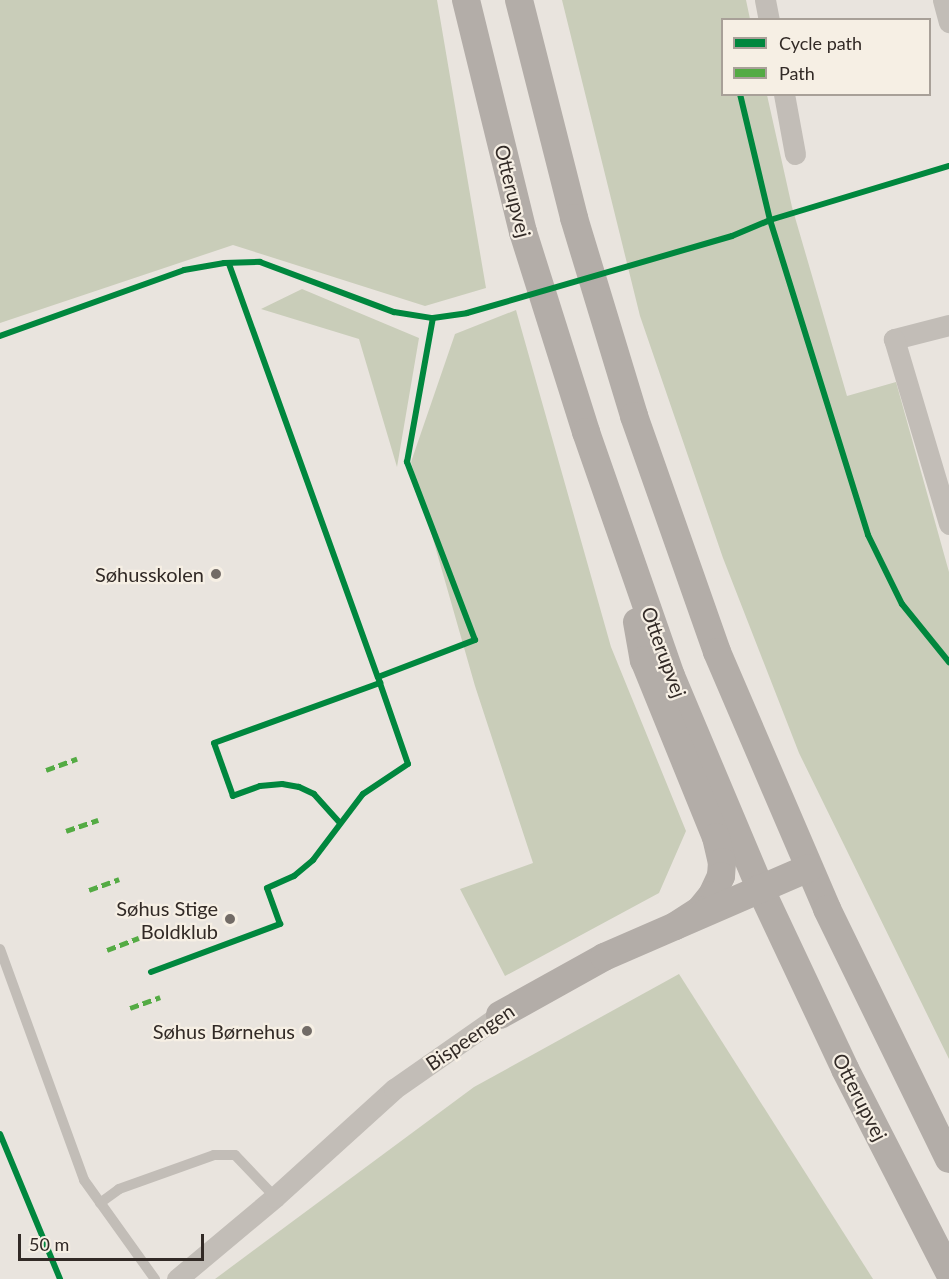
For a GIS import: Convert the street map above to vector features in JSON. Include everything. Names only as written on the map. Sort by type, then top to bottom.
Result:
[{"type":"main road","name":"Otterupvej","points":[[466,0],[523,232],[586,432],[671,676],[760,888],[845,1069],[949,1272]]},
{"type":"main road","points":[[519,0],[574,218],[634,416],[717,652],[809,868],[894,1049],[949,1159]]},
{"type":"main road","points":[[615,511],[644,660],[716,837],[722,862],[721,876],[712,895],[700,910],[675,926]]},
{"type":"main road","name":"Bispeengen","points":[[500,1015],[604,957],[809,868]]},
{"type":"street","points":[[765,0],[769,18]]},
{"type":"street","points":[[943,0],[949,22]]},
{"type":"street","points":[[784,96],[795,154]]},
{"type":"street","points":[[949,325],[894,339],[949,524]]},
{"type":"street","name":"Bispeengen","points":[[177,1279],[275,1197],[394,1089],[500,1015]]},
{"type":"lane","points":[[0,950],[84,1180],[155,1279]]},
{"type":"lane","points":[[100,1203],[119,1189],[214,1155],[235,1155],[275,1197]]},
{"type":"green space","points":[[0,0],[437,0],[486,288],[425,306],[233,245],[0,323]]},
{"type":"green space","points":[[562,0],[746,0],[750,18],[721,18],[721,96],[767,96],[792,207],[847,396],[896,382],[949,572],[949,1059],[799,753],[723,558],[640,316]]},
{"type":"green space","points":[[302,289],[419,338],[397,467],[359,339],[261,309]]},
{"type":"green space","points":[[516,310],[611,647],[686,831],[659,893],[505,976],[460,889],[533,863],[475,686],[411,462],[455,334]]},
{"type":"green space","points":[[679,974],[873,1279],[215,1279],[474,1087]]},
{"type":"marked path","points":[[46,770],[77,759]]},
{"type":"marked path","points":[[66,831],[98,820]]},
{"type":"marked path","points":[[89,890],[119,879]]},
{"type":"marked path","points":[[107,950],[139,938]]},
{"type":"marked path","points":[[130,1008],[160,997]]},
{"type":"cycle path","points":[[740,96],[770,220],[868,535],[902,604],[949,662]]},
{"type":"cycle path","points":[[0,336],[184,270],[224,263],[260,262],[394,312],[433,318],[467,313],[732,236],[770,220],[949,166]]},
{"type":"cycle path","points":[[229,264],[378,677]]},
{"type":"cycle path","points":[[340,823],[314,794],[299,787],[282,784],[260,786],[233,796],[214,743],[380,683],[378,677],[475,640],[407,462],[433,318]]},
{"type":"cycle path","points":[[151,972],[280,924],[267,888],[294,876],[313,860],[363,794],[408,764],[380,683]]},
{"type":"cycle path","points":[[0,1134],[60,1279]]},
{"type":"place","name":"Søhusskolen","points":[[216,574]]},
{"type":"place","name":"Søhus Stige Boldklub","points":[[230,919]]},
{"type":"place","name":"Søhus Børnehus","points":[[307,1031]]}]
